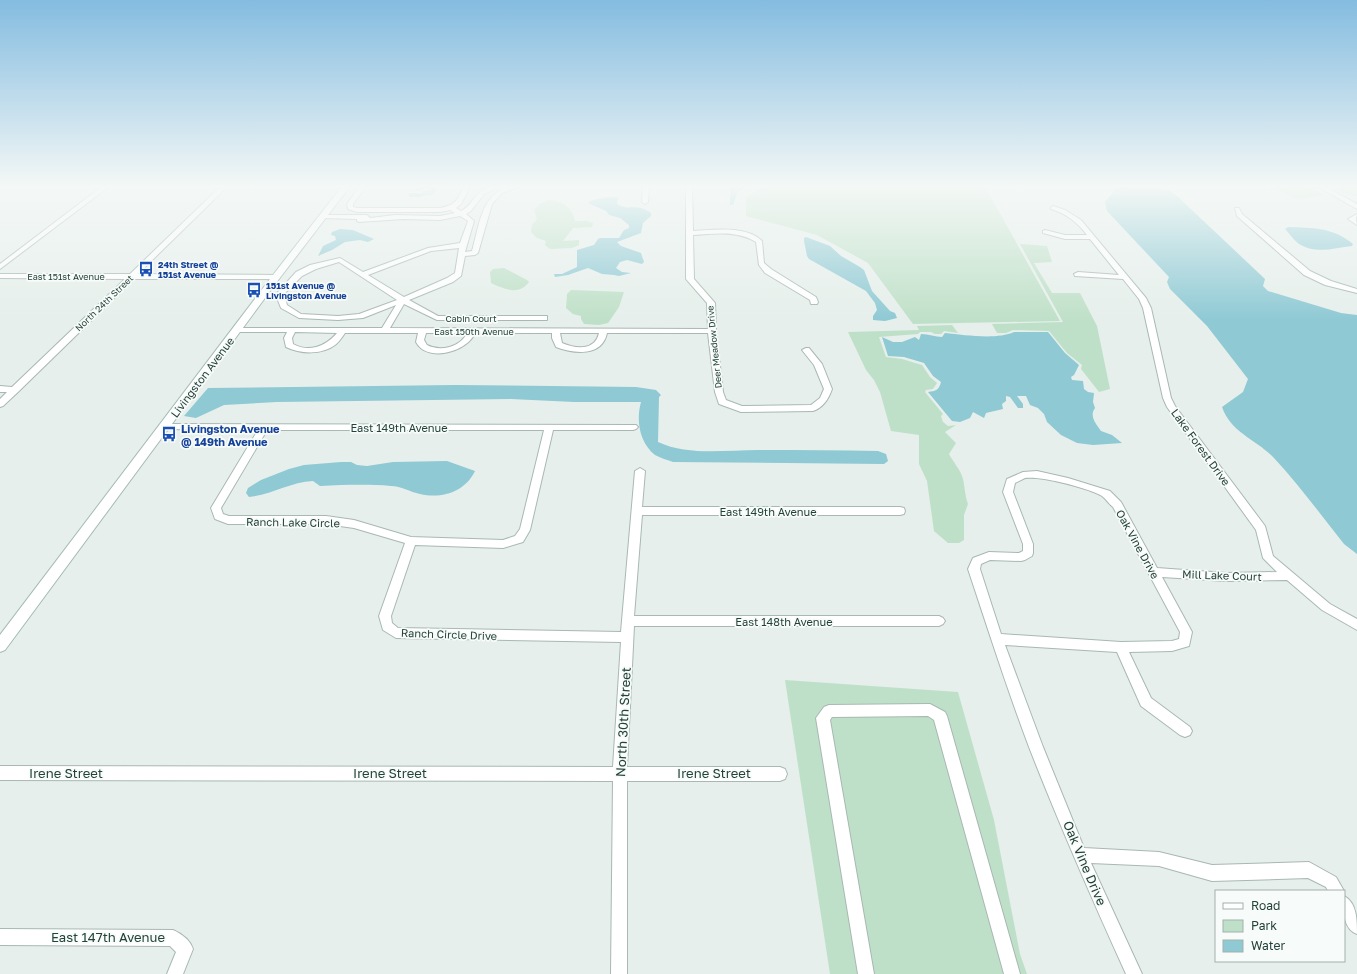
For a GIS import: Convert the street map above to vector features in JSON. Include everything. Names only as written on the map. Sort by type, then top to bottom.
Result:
[{"type":"street","points":[[0,267],[48,230]]},
{"type":"street","name":"North 24th Street","points":[[0,404],[179,230]]},
{"type":"street","name":"Livingston Avenue","points":[[0,646],[236,330],[312,230]]},
{"type":"street","points":[[384,330],[403,300],[450,280],[458,274],[463,245],[468,230]]},
{"type":"street","points":[[462,254],[475,253],[482,230]]},
{"type":"street","name":"Lake Forest Drive","points":[[1086,230],[1142,298],[1148,308],[1167,398],[1171,407],[1261,529],[1265,538],[1265,548],[1268,558],[1326,607],[1357,625]]},
{"type":"street","points":[[1257,230],[1307,273],[1328,283],[1357,291]]},
{"type":"street","points":[[1046,232],[1065,237],[1091,237]]},
{"type":"street","points":[[690,233],[743,233],[753,236],[759,241],[761,264],[768,271],[813,299],[814,302]]},
{"type":"street","name":"Deer Meadow Drive","points":[[690,233],[690,279],[711,303],[712,331],[719,392],[722,402],[742,409],[813,408],[824,399],[828,389],[818,364],[806,350]]},
{"type":"street","points":[[363,274],[430,249],[463,245]]},
{"type":"street","name":"Cabin Court","points":[[403,300],[360,316],[324,318],[299,316],[284,306],[281,298],[282,292],[299,274],[340,260],[403,300],[438,318],[544,318]]},
{"type":"street","points":[[1078,274],[1124,277]]},
{"type":"street","name":"East 151st Avenue","points":[[0,276],[276,277]]},
{"type":"street","name":"East 150th Avenue","points":[[236,330],[712,331]]},
{"type":"street","points":[[292,330],[288,338],[289,345],[305,350],[327,346],[332,343],[343,330]]},
{"type":"street","points":[[423,331],[420,340],[421,344],[429,349],[436,350],[447,350],[462,345],[468,340],[472,331]]},
{"type":"street","points":[[556,331],[556,338],[559,345],[567,349],[580,351],[590,349],[599,344],[603,338],[604,331]]},
{"type":"street","points":[[0,390],[15,390]]},
{"type":"street","name":"East 149th Avenue","points":[[164,427],[633,427]]},
{"type":"street","name":"Ranch Lake Circle","points":[[264,427],[216,508],[219,516],[228,520],[326,520],[354,524],[411,541],[503,544],[519,539],[525,530],[549,427]]},
{"type":"street","name":"North 30th Street","points":[[619,974],[620,773],[640,471]]},
{"type":"street","name":"Oak Vine Drive","points":[[997,639],[1121,647],[1172,646],[1185,642],[1186,632],[1117,505],[1107,495],[1080,485],[1032,473],[1019,476],[1011,481],[1008,492],[1028,544],[1028,553],[1021,557],[989,556],[977,561],[974,569],[997,639],[1036,747],[1080,855],[1134,974]]},
{"type":"street","name":"East 149th Avenue","points":[[637,511],[900,511]]},
{"type":"street","name":"Ranch Circle Drive","points":[[411,541],[385,616],[387,626],[396,633],[628,637]]},
{"type":"street","name":"Mill Lake Court","points":[[1153,572],[1226,577],[1291,576]]},
{"type":"street","name":"East 148th Avenue","points":[[629,621],[939,622]]},
{"type":"street","points":[[1121,647],[1146,702],[1185,731]]},
{"type":"street","points":[[866,974],[823,718],[829,711],[930,710],[940,716],[1012,974]]},
{"type":"street","name":"Irene Street","points":[[0,773],[780,774]]},
{"type":"street","points":[[1080,855],[1159,859],[1212,873],[1310,870],[1331,882],[1335,890]]},
{"type":"street","points":[[1345,906],[1357,926]]},
{"type":"street","name":"East 147th Avenue","points":[[0,937],[173,938],[185,949],[175,974]]},
{"type":"green space","points":[[531,230],[571,230],[563,241],[579,240],[579,245],[572,248],[550,249],[545,245],[546,241],[537,238]]},
{"type":"green space","points":[[800,230],[1009,230],[1060,321],[913,324],[868,263],[817,235]]},
{"type":"green space","points":[[1020,244],[1047,246],[1052,262],[1034,263],[1052,293],[1080,293],[1097,326],[1110,389],[1099,392],[1081,369],[1082,365],[1067,353],[1049,331],[1013,330],[1006,333],[997,333],[992,324],[1063,322]]},
{"type":"green space","points":[[504,268],[529,282],[521,289],[516,290],[506,289],[491,283],[490,272],[493,269]]},
{"type":"green space","points":[[571,290],[624,292],[619,307],[608,323],[599,325],[584,324],[581,316],[573,314],[566,308],[567,294]]},
{"type":"green space","points":[[952,325],[958,333],[944,331],[941,334],[920,332],[918,334],[879,337],[886,357],[902,359],[922,365],[930,377],[937,383],[933,389],[926,390],[925,392],[943,414],[941,416],[943,422],[948,426],[956,425],[945,432],[956,443],[949,454],[962,476],[968,504],[964,515],[964,540],[959,543],[948,543],[934,531],[927,481],[919,464],[919,435],[891,431],[880,392],[874,380],[866,370],[848,332],[919,330],[917,326]]},
{"type":"green space","points":[[785,680],[958,692],[994,820],[1020,954],[1027,974],[830,974]]},
{"type":"water","points":[[336,230],[354,230],[374,239],[368,242],[360,240],[345,242],[318,256],[323,246],[336,240],[335,236],[331,235],[332,232]]},
{"type":"water","points":[[624,230],[642,230],[641,233],[617,242],[621,246],[641,253],[644,262],[642,264],[627,260],[620,262],[616,268],[622,272],[631,273],[619,276],[602,274],[588,268],[568,275],[555,277],[554,274],[562,274],[577,267],[577,250],[594,245],[600,238],[619,238]]},
{"type":"water","points":[[1125,230],[1214,230],[1265,279],[1263,286],[1268,291],[1341,313],[1357,315],[1357,554],[1344,544],[1301,489],[1274,458],[1267,451],[1238,430],[1226,416],[1222,407],[1243,392],[1248,379],[1207,326],[1170,289],[1167,282],[1169,277]]},
{"type":"water","points":[[1286,230],[1326,230],[1338,234],[1353,244],[1352,246],[1319,250],[1307,248],[1299,244]]},
{"type":"water","points":[[806,237],[830,246],[841,256],[864,270],[872,291],[890,311],[895,313],[897,318],[885,321],[873,320],[873,316],[877,310],[875,303],[866,291],[809,259],[804,241],[804,238]]},
{"type":"water","points":[[1014,332],[1048,332],[1065,353],[1079,365],[1074,375],[1071,377],[1072,380],[1083,381],[1084,389],[1088,392],[1094,393],[1093,402],[1095,408],[1093,411],[1093,417],[1097,426],[1101,431],[1112,435],[1122,443],[1093,445],[1077,443],[1061,435],[1047,422],[1044,414],[1038,408],[1030,405],[1026,396],[1017,396],[1023,404],[1023,408],[1018,408],[1010,397],[1006,396],[1006,401],[1002,404],[1003,409],[986,413],[984,418],[973,412],[970,418],[960,422],[952,421],[928,392],[937,390],[941,382],[933,376],[924,363],[904,357],[888,356],[882,337],[893,342],[902,342],[915,337],[919,340],[921,334],[937,337],[942,337],[945,333],[971,336],[999,336]]},
{"type":"water","points":[[455,385],[636,387],[656,390],[661,395],[659,397],[658,442],[670,446],[694,451],[878,451],[886,454],[888,461],[884,464],[673,462],[655,455],[645,444],[639,423],[641,402],[574,402],[511,399],[277,402],[224,405],[196,418],[184,416],[208,388]]},
{"type":"water","points":[[447,461],[475,471],[471,478],[459,489],[444,494],[428,495],[416,493],[395,486],[382,485],[320,486],[313,481],[296,484],[257,496],[249,497],[246,493],[248,488],[261,480],[304,465],[351,462],[357,465],[367,466],[393,462]]},
{"type":"place","name":"24th Street @ 151st Avenue","points":[[146,269]]},
{"type":"place","name":"151st Avenue @ Livingston Avenue","points":[[254,290]]},
{"type":"place","name":"Livingston Avenue @ 149th Avenue","points":[[169,434]]}]
